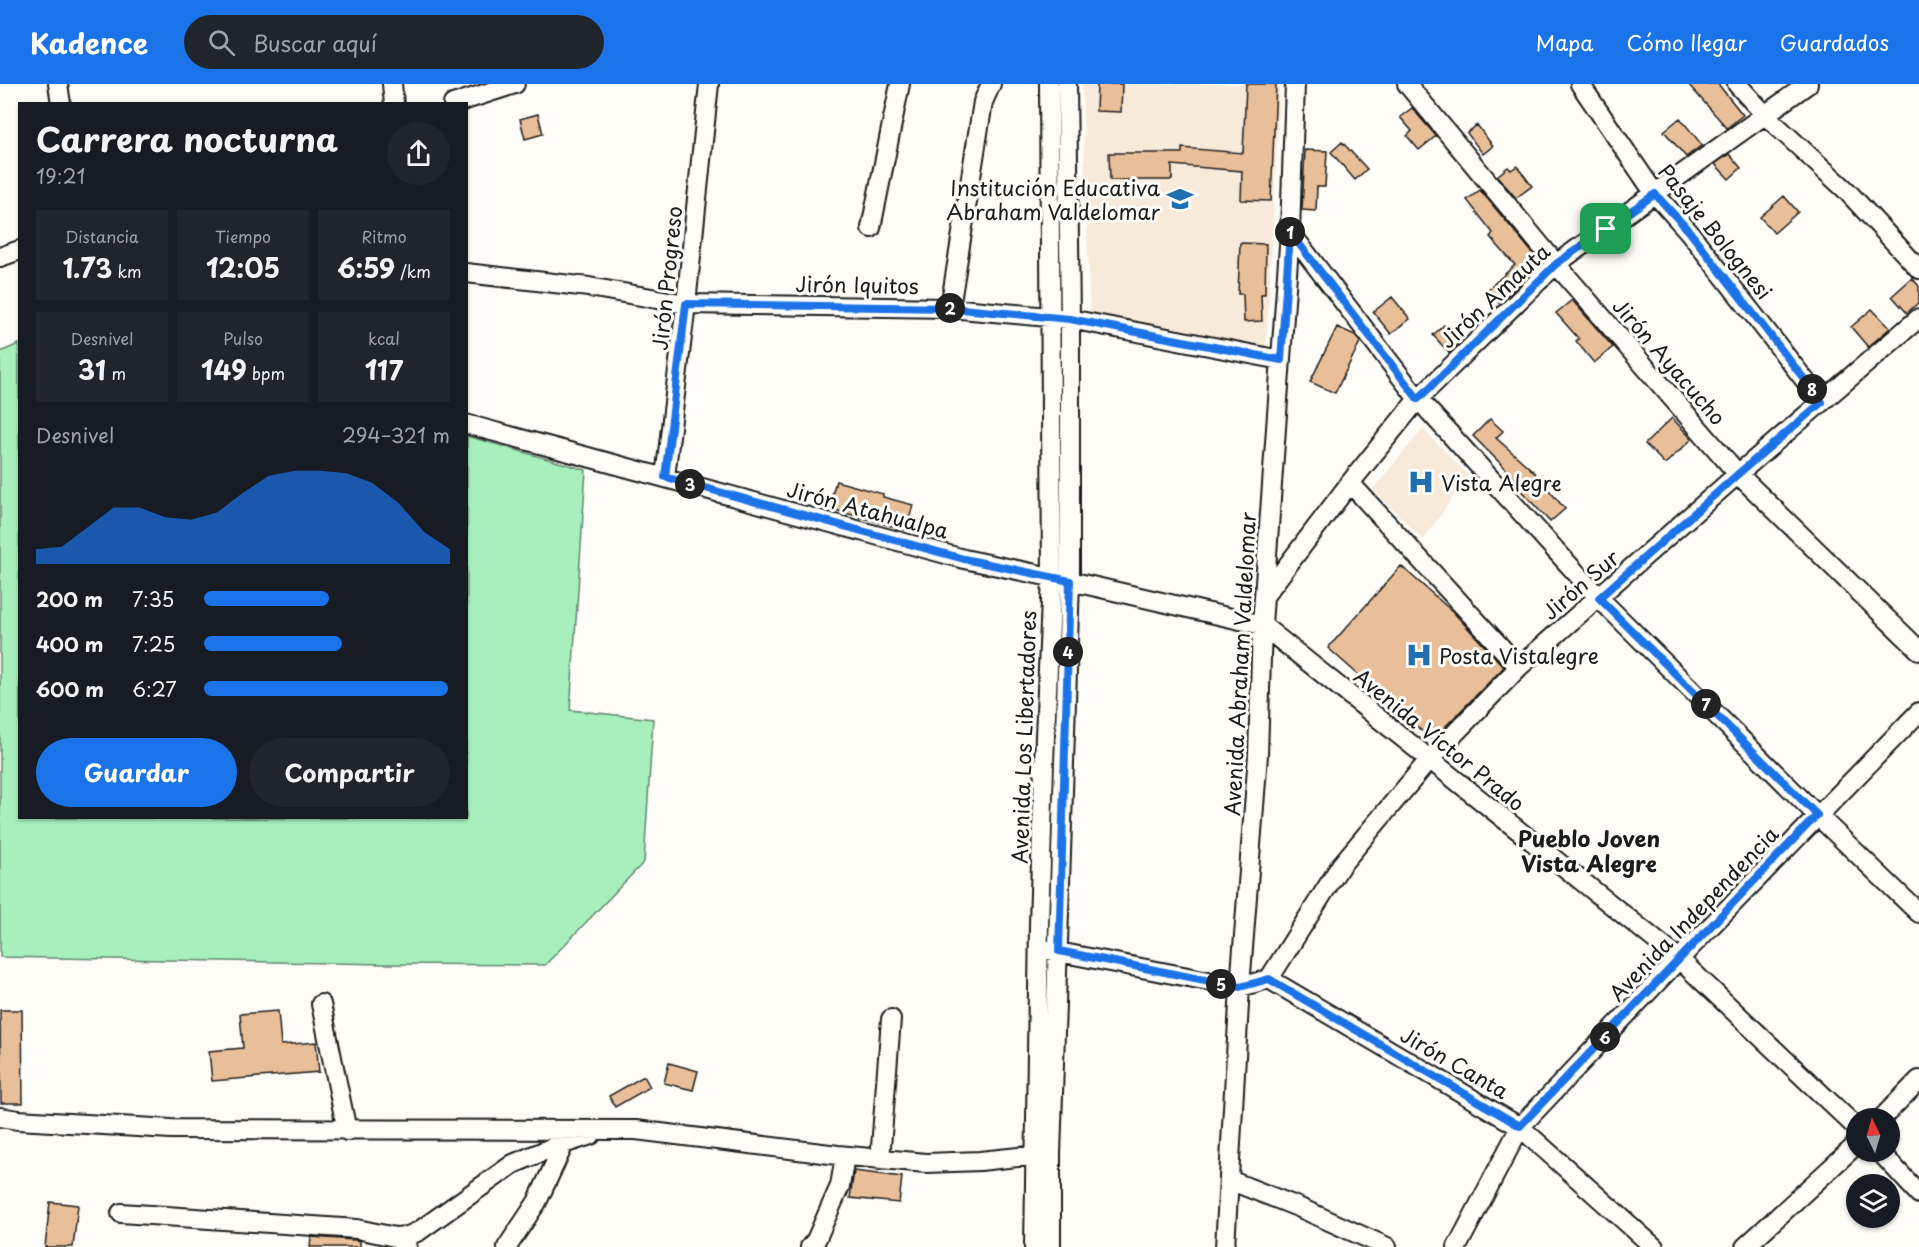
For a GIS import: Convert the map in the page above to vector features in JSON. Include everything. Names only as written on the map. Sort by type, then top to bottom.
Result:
[{"type":"street","points":[[58,84],[61,102]]},
{"type":"street","points":[[392,84],[394,102]]},
{"type":"street","points":[[459,102],[515,84]]},
{"type":"street","name":"Jirón Progreso","points":[[665,477],[709,84]]},
{"type":"street","points":[[871,228],[900,84]]},
{"type":"street","points":[[950,308],[983,102],[991,84]]},
{"type":"street","name":"Avenida Los Libertadores","points":[[1034,1247],[1059,951],[1063,807],[1061,579],[1051,317],[1049,84]]},
{"type":"street","name":"Avenida Los Libertadores","points":[[1051,1247],[1043,1154],[1038,949],[1042,806],[1061,579],[1070,319],[1067,84]]},
{"type":"street","name":"Avenida Abraham Valdelomar","points":[[1225,1247],[1240,987],[1258,755],[1262,625],[1290,232],[1294,84]]},
{"type":"street","name":"Jirón Ayacucho","points":[[1407,84],[1556,264],[1738,474],[1919,650]]},
{"type":"street","name":"Pasaje Bolognesi","points":[[1580,84],[1655,194],[1689,231],[1822,402]]},
{"type":"street","points":[[1737,84],[1766,116],[1846,190],[1919,269]]},
{"type":"street","name":"Jirón Amauta","points":[[1265,596],[1350,483],[1418,399],[1556,264],[1808,84]]},
{"type":"street","points":[[1290,232],[1418,399],[1599,598],[1919,913]]},
{"type":"street","points":[[0,257],[18,251]]},
{"type":"street","name":"Jirón Iquitos","points":[[468,273],[589,287],[686,304],[950,308],[1070,319],[1281,360]]},
{"type":"street","name":"Jirón Sur","points":[[1269,979],[1341,865],[1429,760],[1519,667],[1919,318]]},
{"type":"street","name":"Jirón Atahualpa","points":[[468,425],[964,559],[1262,625]]},
{"type":"street","points":[[1350,483],[1519,667]]},
{"type":"street","name":"Avenida Víctor Prado","points":[[1262,625],[1679,959],[1846,1118]]},
{"type":"street","name":"Avenida Independencia","points":[[1456,1247],[1520,1126],[1817,815],[1919,712]]},
{"type":"street","points":[[1042,806],[1063,807]]},
{"type":"street","points":[[1041,858],[1062,858]]},
{"type":"street","points":[[1038,949],[1059,951],[1240,987],[1269,979]]},
{"type":"street","name":"Jirón Canta","points":[[1269,979],[1520,1126],[1647,1244]]},
{"type":"street","points":[[321,1004],[347,1131]]},
{"type":"street","points":[[880,1160],[891,1019]]},
{"type":"street","points":[[1892,1108],[1919,1080]]},
{"type":"street","points":[[0,1117],[171,1129],[636,1130],[880,1160],[926,1163],[980,1161],[1043,1154]]},
{"type":"street","points":[[121,1213],[357,1228],[401,1242],[513,1164],[608,1130]]},
{"type":"street","points":[[507,1247],[537,1202],[564,1144]]},
{"type":"street","points":[[1745,1247],[1846,1154]]},
{"type":"street","points":[[810,1247],[816,1240],[840,1186],[845,1156]]},
{"type":"street","points":[[1889,1162],[1919,1194]]},
{"type":"street","points":[[1229,1180],[1298,1207],[1387,1247]]},
{"type":"shaded area","name":"Institución Educativa Abraham Valdelomar","points":[[1082,84],[1280,84],[1266,348],[1090,313]]},
{"type":"shaded area","name":"Vista Alegre","points":[[1423,429],[1468,475],[1423,540],[1373,489]]},
{"type":"green space","points":[[18,344],[18,819],[468,819],[468,436],[586,470],[570,710],[653,719],[644,862],[545,965],[0,957],[0,352]]},
{"type":"building","points":[[1097,84],[1122,84],[1121,112],[1096,111]]},
{"type":"building","points":[[1246,84],[1276,84],[1271,201],[1241,200],[1242,171],[1172,165],[1172,180],[1110,180],[1109,153],[1182,153],[1182,148],[1243,153]]},
{"type":"building","points":[[1688,84],[1718,84],[1743,115],[1727,128]]},
{"type":"building","points":[[1412,108],[1436,136],[1419,150],[1407,136],[1412,131],[1400,117]]},
{"type":"building","points":[[538,114],[543,134],[525,139],[520,119]]},
{"type":"building","points":[[1680,118],[1702,145],[1686,157],[1664,131]]},
{"type":"building","points":[[1477,125],[1493,146],[1483,154],[1467,133]]},
{"type":"building","points":[[1342,142],[1367,169],[1355,180],[1331,152]]},
{"type":"building","points":[[1305,150],[1327,151],[1325,187],[1317,187],[1316,211],[1302,210]]},
{"type":"building","points":[[1729,154],[1741,168],[1729,179],[1715,164]]},
{"type":"building","points":[[1517,166],[1532,186],[1516,198],[1497,176],[1508,167],[1511,170]]},
{"type":"building","points":[[1480,190],[1541,263],[1499,303],[1487,290],[1515,265],[1490,237],[1493,233],[1467,200]]},
{"type":"building","points":[[1784,196],[1798,212],[1774,233],[1760,217]]},
{"type":"building","points":[[1240,243],[1266,244],[1265,294],[1261,294],[1262,321],[1244,322],[1243,294],[1238,294]]},
{"type":"building","points":[[1912,278],[1919,286],[1919,302],[1907,313],[1892,296]]},
{"type":"building","points":[[1392,297],[1410,319],[1391,334],[1373,312]]},
{"type":"building","points":[[1572,300],[1613,347],[1594,363],[1576,341],[1579,339],[1556,313]]},
{"type":"building","points":[[1872,309],[1890,328],[1868,347],[1851,327]]},
{"type":"building","points":[[1444,325],[1460,343],[1449,353],[1433,335]]},
{"type":"building","points":[[1337,327],[1355,335],[1360,342],[1335,393],[1310,382]]},
{"type":"building","points":[[1672,418],[1692,439],[1665,464],[1645,444]]},
{"type":"building","points":[[1490,419],[1503,431],[1496,438],[1532,470],[1565,509],[1550,522],[1515,484],[1518,481],[1473,436]]},
{"type":"building","points":[[836,481],[913,505],[906,530],[828,508]]},
{"type":"building","name":"Posta Vistalegre","points":[[1401,566],[1453,612],[1504,667],[1432,740],[1328,648]]},
{"type":"building","points":[[0,1010],[22,1010],[23,1103],[1,1103]]},
{"type":"building","points":[[278,1011],[281,1045],[316,1042],[319,1072],[212,1081],[209,1051],[243,1048],[240,1014]]},
{"type":"building","points":[[669,1063],[698,1071],[693,1090],[664,1083]]},
{"type":"building","points":[[644,1076],[650,1087],[615,1107],[609,1096]]},
{"type":"building","points":[[854,1171],[902,1177],[899,1203],[850,1198]]},
{"type":"building","points":[[50,1202],[78,1205],[73,1247],[45,1247]]},
{"type":"building","points":[[311,1237],[360,1241],[360,1247],[310,1247]]},
{"type":"place","name":"Institución Educativa Abraham Valdelomar","points":[[1180,199]]},
{"type":"place","name":"Vista Alegre","points":[[1421,482]]},
{"type":"place","name":"Posta Vistalegre","points":[[1419,655]]},
{"type":"district","name":"Pueblo Joven Vista Alegre","points":[[1589,850]]},
{"type":"route","points":[[1655,194],[1689,231],[1822,402],[1599,598],[1817,815],[1520,1126],[1269,979],[1240,987],[1059,951],[1070,581],[964,559],[665,477],[686,304],[950,308],[1070,319],[1281,360],[1290,232],[1418,399],[1556,264],[1606,229],[1655,194]]}]
